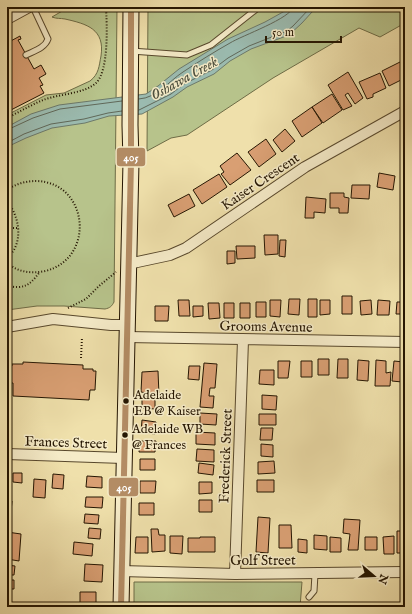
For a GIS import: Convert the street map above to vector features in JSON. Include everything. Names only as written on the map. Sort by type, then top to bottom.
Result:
[{"type":"main road","points":[[120,607],[127,331],[122,268],[131,162],[131,7]]},
{"type":"street","points":[[7,18],[29,7]]},
{"type":"street","name":"Kaiser Crescent","points":[[122,268],[170,255],[186,248],[305,167],[405,111]]},
{"type":"street","points":[[7,327],[53,319],[111,326],[127,331]]},
{"type":"street","name":"Grooms Avenue","points":[[127,331],[243,340],[405,342]]},
{"type":"street","name":"Frederick Street","points":[[235,574],[243,340]]},
{"type":"street","name":"Frances Street","points":[[7,454],[123,458]]},
{"type":"street","name":"Golf Street","points":[[121,571],[235,574],[405,572]]},
{"type":"lane","points":[[26,55],[43,47],[47,43],[48,39],[33,7]]},
{"type":"lane","points":[[130,51],[188,56],[211,45],[259,7]]},
{"type":"lane","points":[[309,597],[314,591],[315,574]]},
{"type":"path","points":[[7,118],[44,99],[76,92],[96,82],[102,72],[106,49],[106,7]]},
{"type":"path","points":[[7,190],[27,182],[50,183],[58,187],[72,199],[78,213],[80,223],[77,246],[62,264],[51,270],[39,273],[22,271],[7,263]]},
{"type":"path","points":[[7,201],[14,211],[18,228],[18,242],[15,250],[7,258]]},
{"type":"path","points":[[7,228],[18,228]]},
{"type":"path","points":[[7,252],[11,255]]},
{"type":"path","points":[[68,308],[86,299],[99,286],[122,268]]},
{"type":"path","points":[[7,286],[21,288],[29,285],[39,273]]},
{"type":"path","points":[[81,358],[82,337]]},
{"type":"path","points":[[160,607],[271,607]]},
{"type":"green space","points":[[69,7],[117,7],[114,302],[111,307],[105,309],[37,306],[7,310],[7,115],[46,95],[64,93],[90,81],[97,73],[100,63],[102,47],[97,34],[93,29],[80,23],[52,17]]},
{"type":"green space","points":[[148,7],[405,7],[405,23],[380,37],[359,28],[273,78],[187,135],[171,138],[147,151]]},
{"type":"green space","points":[[134,582],[302,582],[300,607],[134,607]]},
{"type":"water","name":"Oshawa Creek","points":[[292,7],[318,7],[289,35],[251,49],[230,61],[214,74],[187,87],[173,97],[142,114],[109,116],[85,123],[52,128],[7,147],[7,127],[31,114],[59,105],[146,94],[179,69],[228,39],[265,22]]},
{"type":"building","points":[[20,36],[21,39],[18,40],[34,69],[41,65],[46,74],[39,78],[43,85],[40,86],[44,93],[7,112],[7,43]]},
{"type":"building","points":[[400,62],[405,71],[405,78],[389,86],[382,71]]},
{"type":"building","points":[[348,72],[363,98],[355,104],[348,93],[345,95],[352,106],[343,110],[328,85]]},
{"type":"building","points":[[380,73],[386,88],[373,94],[373,97],[367,99],[359,82]]},
{"type":"building","points":[[332,94],[342,110],[323,123],[312,107]]},
{"type":"building","points":[[312,107],[322,123],[302,137],[292,121]]},
{"type":"building","points":[[285,129],[295,141],[282,152],[273,140]]},
{"type":"building","points":[[266,139],[276,154],[259,167],[248,152]]},
{"type":"building","points":[[237,153],[251,170],[230,185],[221,174],[224,172],[220,166]]},
{"type":"building","points":[[379,173],[395,176],[393,190],[377,187]]},
{"type":"building","points":[[219,174],[227,187],[202,204],[193,190]]},
{"type":"building","points":[[352,185],[370,185],[369,199],[351,198]]},
{"type":"building","points":[[330,193],[344,193],[344,197],[349,198],[348,213],[339,213],[339,208],[330,208]]},
{"type":"building","points":[[189,194],[195,206],[174,217],[168,205]]},
{"type":"building","points":[[306,197],[326,199],[325,213],[314,212],[314,218],[305,218]]},
{"type":"building","points":[[264,235],[278,235],[278,254],[265,255]]},
{"type":"building","points":[[280,240],[286,240],[285,257],[279,256]]},
{"type":"building","points":[[236,246],[255,246],[255,258],[237,259]]},
{"type":"building","points":[[227,251],[235,251],[235,263],[227,264]]},
{"type":"building","points":[[342,296],[352,296],[352,314],[342,314]]},
{"type":"building","points":[[289,299],[300,299],[299,315],[288,314]]},
{"type":"building","points":[[308,299],[317,299],[317,317],[308,317]]},
{"type":"building","points":[[178,300],[189,300],[190,316],[179,316]]},
{"type":"building","points":[[270,300],[281,300],[280,317],[270,316]]},
{"type":"building","points":[[320,300],[330,300],[330,314],[320,315]]},
{"type":"building","points":[[371,300],[372,314],[361,315],[360,301]]},
{"type":"building","points":[[378,300],[390,301],[389,315],[377,315]]},
{"type":"building","points":[[256,302],[266,302],[266,317],[256,317]]},
{"type":"building","points":[[397,302],[405,302],[405,314],[396,314]]},
{"type":"building","points":[[208,303],[219,303],[220,318],[209,319]]},
{"type":"building","points":[[224,303],[234,303],[234,318],[224,318]]},
{"type":"building","points":[[240,303],[250,303],[250,318],[240,318]]},
{"type":"building","points":[[155,306],[169,306],[168,321],[155,321]]},
{"type":"building","points":[[193,306],[203,306],[203,316],[193,317]]},
{"type":"building","points":[[318,359],[329,359],[329,375],[318,375]]},
{"type":"building","points":[[338,359],[348,359],[348,378],[337,378]]},
{"type":"building","points":[[358,360],[369,361],[368,381],[357,380]]},
{"type":"building","points":[[376,360],[386,361],[386,373],[391,372],[390,386],[375,386]]},
{"type":"building","points":[[278,361],[290,361],[288,378],[278,378]]},
{"type":"building","points":[[301,361],[312,361],[312,377],[301,377]]},
{"type":"building","points":[[394,361],[404,362],[402,382],[392,381]]},
{"type":"building","points":[[23,362],[83,365],[83,369],[93,369],[93,371],[96,371],[95,390],[90,390],[89,400],[13,396],[13,383],[8,383],[9,366],[12,366],[12,364],[23,364]]},
{"type":"building","points":[[204,363],[217,364],[215,388],[210,388],[209,396],[214,396],[213,408],[200,407]]},
{"type":"building","points":[[189,366],[200,366],[199,380],[188,379]]},
{"type":"building","points":[[260,370],[274,370],[274,385],[259,384]]},
{"type":"building","points":[[158,371],[159,395],[141,392],[142,372]]},
{"type":"building","points":[[262,395],[277,396],[276,410],[262,409]]},
{"type":"building","points":[[142,396],[155,397],[155,409],[142,408]]},
{"type":"building","points":[[200,413],[217,414],[216,425],[200,424]]},
{"type":"building","points":[[259,414],[276,414],[276,425],[259,425]]},
{"type":"building","points":[[142,420],[156,422],[155,434],[141,432]]},
{"type":"building","points":[[261,428],[273,428],[272,440],[260,440]]},
{"type":"building","points":[[196,432],[215,433],[215,445],[196,444]]},
{"type":"building","points":[[140,441],[156,441],[155,452],[139,452]]},
{"type":"building","points":[[261,444],[273,445],[273,457],[261,456]]},
{"type":"building","points":[[197,449],[214,450],[214,462],[196,461]]},
{"type":"building","points":[[140,459],[155,459],[155,470],[140,470]]},
{"type":"building","points":[[274,461],[275,473],[258,474],[258,462]]},
{"type":"building","points":[[199,463],[214,465],[213,475],[198,473]]},
{"type":"building","points":[[13,473],[22,473],[22,483],[13,482]]},
{"type":"building","points":[[53,474],[64,475],[63,489],[52,488]]},
{"type":"building","points":[[87,476],[102,477],[102,488],[86,487]]},
{"type":"building","points":[[34,479],[46,480],[45,498],[33,497]]},
{"type":"building","points":[[257,480],[274,480],[274,492],[257,492]]},
{"type":"building","points":[[140,481],[156,481],[155,493],[140,493]]},
{"type":"building","points":[[199,482],[212,482],[212,493],[199,494]]},
{"type":"building","points":[[86,497],[103,497],[102,508],[85,507]]},
{"type":"building","points":[[7,500],[12,501],[11,512],[7,511]]},
{"type":"building","points":[[199,500],[212,500],[212,512],[199,512]]},
{"type":"building","points":[[139,503],[154,503],[154,515],[139,515]]},
{"type":"building","points":[[85,514],[99,515],[98,524],[84,523]]},
{"type":"building","points":[[258,517],[270,518],[268,553],[256,552]]},
{"type":"building","points":[[344,519],[360,520],[358,550],[348,550],[350,534],[343,533]]},
{"type":"building","points":[[279,525],[291,525],[292,548],[279,548]]},
{"type":"building","points":[[89,528],[101,529],[100,539],[88,538]]},
{"type":"building","points":[[151,529],[158,529],[159,535],[165,535],[165,551],[152,552]]},
{"type":"building","points":[[397,531],[403,531],[403,537],[405,537],[405,553],[397,553]]},
{"type":"building","points":[[7,532],[21,534],[19,561],[7,559]]},
{"type":"building","points":[[314,535],[327,536],[327,550],[314,549]]},
{"type":"building","points":[[170,536],[183,536],[182,554],[170,553]]},
{"type":"building","points":[[394,536],[394,554],[384,554],[383,537]]},
{"type":"building","points":[[136,537],[148,537],[148,553],[135,553]]},
{"type":"building","points":[[215,537],[215,552],[188,552],[188,538]]},
{"type":"building","points":[[330,537],[341,538],[341,552],[330,552]]},
{"type":"building","points":[[365,537],[377,537],[377,550],[365,550]]},
{"type":"building","points":[[298,539],[307,540],[307,553],[298,552]]},
{"type":"building","points":[[74,542],[93,544],[92,556],[73,554]]},
{"type":"building","points":[[85,564],[103,565],[102,582],[84,581]]},
{"type":"building","points":[[7,565],[15,566],[14,575],[7,575]]},
{"type":"building","points":[[7,580],[14,580],[14,589],[7,589]]},
{"type":"building","points":[[80,592],[96,592],[96,604],[80,604]]},
{"type":"building","points":[[312,604],[387,607],[312,607]]},
{"type":"transit line","name":"405","points":[[121,607],[131,162],[131,7]]},
{"type":"place","name":"Adelaide EB @ Kaiser","points":[[126,401]]},
{"type":"place","name":"Adelaide WB @ Frances","points":[[125,435]]}]
